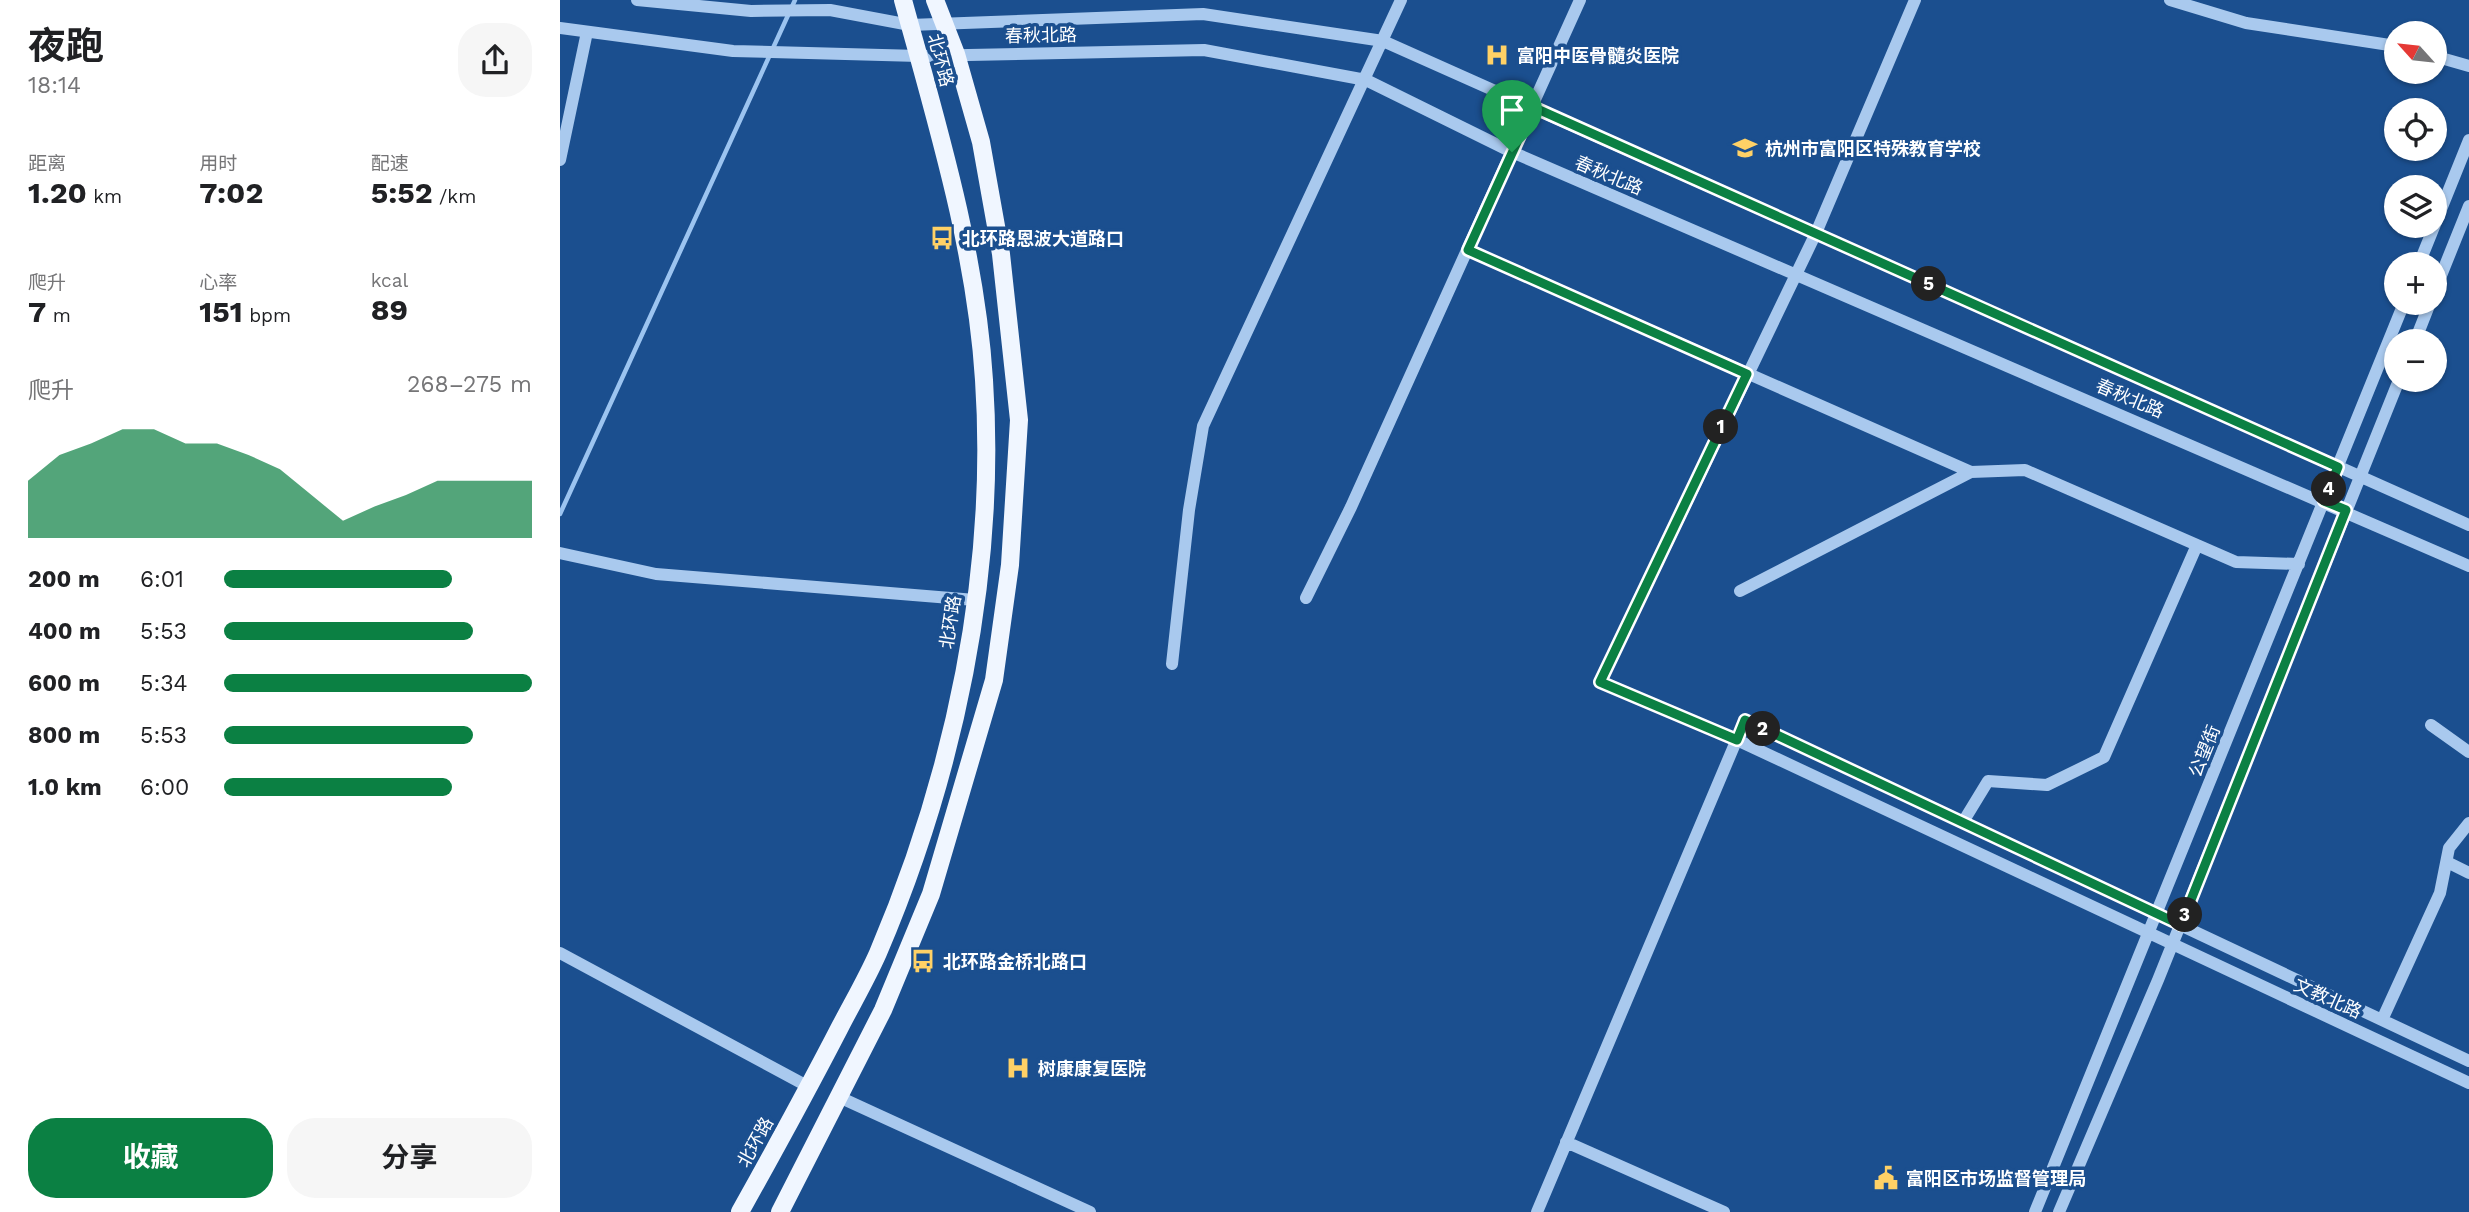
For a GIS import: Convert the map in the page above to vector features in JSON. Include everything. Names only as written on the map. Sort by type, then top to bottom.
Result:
[{"type":"main road","name":"北环路","points":[[740,1212],[877,955],[915,855],[962,686],[975,600],[984,519],[985,380],[961,224],[903,0]]},
{"type":"main road","name":"北环路","points":[[780,1212],[883,1010],[931,894],[994,680],[1010,565],[1019,421],[1012,342],[981,142],[956,54],[935,0]]},
{"type":"street","name":"春秋北路","points":[[636,0],[751,11],[830,9],[910,25],[1202,14],[1383,41],[2469,525]]},
{"type":"street","points":[[1172,664],[1189,510],[1203,426],[1401,0]]},
{"type":"street","points":[[1306,598],[1351,507],[1580,0]]},
{"type":"street","points":[[1747,374],[1794,273],[1816,233],[1915,0]]},
{"type":"street","points":[[2169,0],[2246,23],[2384,44]]},
{"type":"street","name":"春秋北路","points":[[560,28],[733,51],[919,56],[1204,50],[1366,80],[1512,152],[2346,510],[2469,566]]},
{"type":"street","points":[[560,160],[587,32]]},
{"type":"street","points":[[2447,60],[2469,66]]},
{"type":"street","points":[[2424,252],[2469,139]]},
{"type":"street","points":[[2447,261],[2469,206]]},
{"type":"street","points":[[1468,250],[1971,472]]},
{"type":"street","name":"公望街","points":[[2035,1212],[2399,315]]},
{"type":"street","name":"文教北路","points":[[1747,374],[1600,682],[1737,740],[2172,947],[2469,1083]]},
{"type":"street","points":[[2059,1212],[2181,925],[2394,392]]},
{"type":"street","points":[[1740,591],[1971,472],[2025,470],[2236,562],[2299,564]]},
{"type":"street","points":[[1962,822],[1988,781],[2047,785],[2104,757],[2197,545]]},
{"type":"street","points":[[560,552],[656,574],[975,600]]},
{"type":"street","name":"文教北路","points":[[1737,740],[1745,720],[2469,1061]]},
{"type":"street","points":[[2431,726],[2469,752]]},
{"type":"street","points":[[1536,1212],[1737,740]]},
{"type":"street","points":[[2382,1020],[2440,893],[2449,848],[2469,823]]},
{"type":"street","points":[[2446,862],[2469,873]]},
{"type":"street","points":[[560,953],[809,1087]]},
{"type":"street","points":[[839,1097],[1090,1212]]},
{"type":"street","points":[[1566,1142],[1724,1212]]},
{"type":"waterway","points":[[560,514],[795,0]]},
{"type":"place","name":"富阳中医骨髓炎医院","points":[[1497,55]]},
{"type":"place","name":"杭州市富阳区特殊教育学校","points":[[1745,148]]},
{"type":"place","name":"北环路恩波大道路口","points":[[942,238]]},
{"type":"place","name":"北环路金桥北路口","points":[[923,961]]},
{"type":"place","name":"树康康复医院","points":[[1018,1068]]},
{"type":"place","name":"富阳区市场监督管理局","points":[[1886,1178]]},
{"type":"route","points":[[1533,107],[2338,467],[2324,501],[2346,510],[2181,925],[1745,720],[1737,740],[1600,682],[1747,374],[1468,250],[1512,152],[1533,107]]}]
